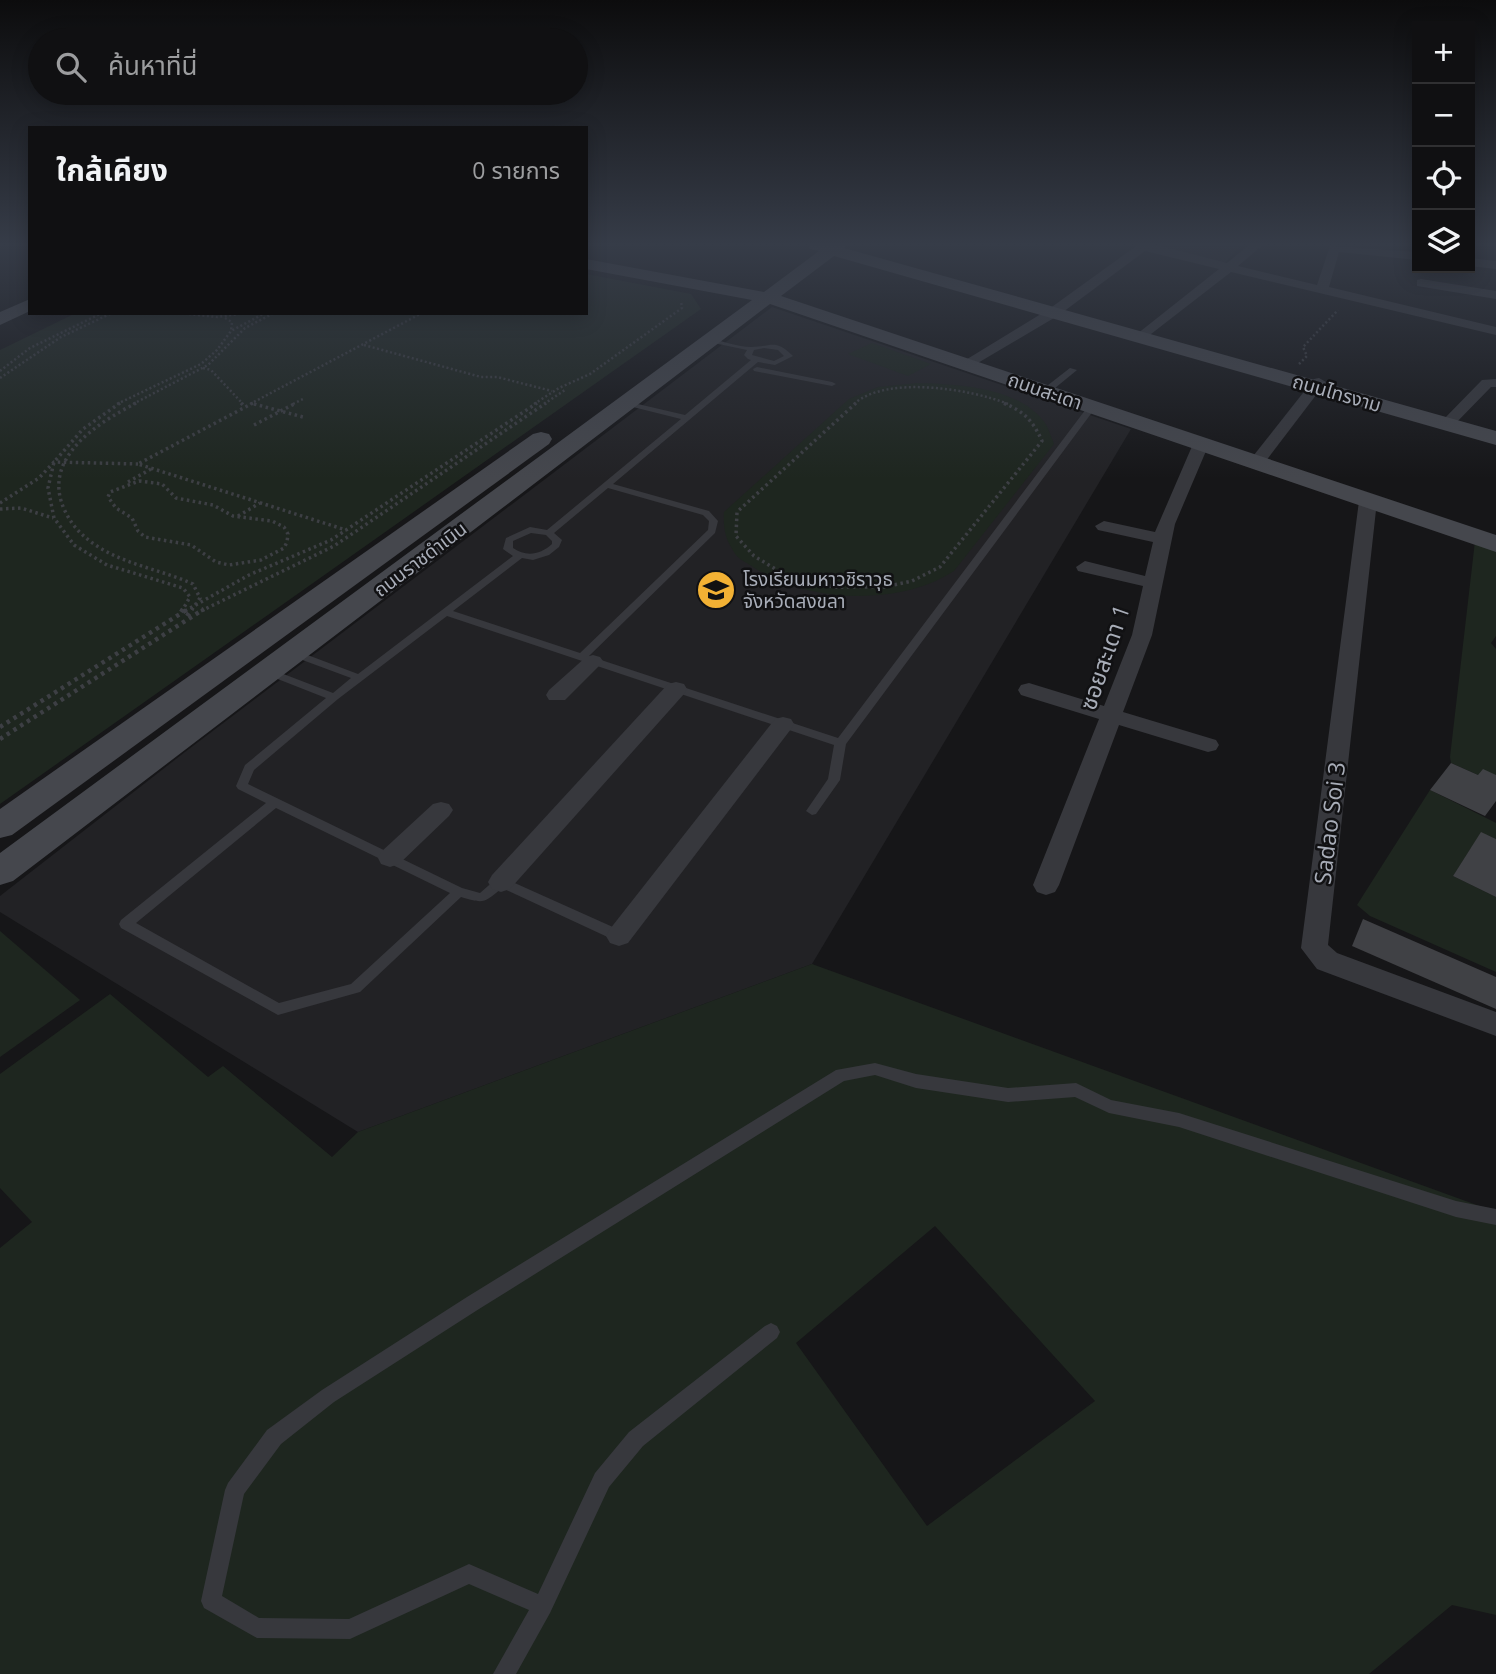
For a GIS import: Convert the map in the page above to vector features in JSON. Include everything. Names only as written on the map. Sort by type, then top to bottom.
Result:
[{"type":"street","name":"ถนนราชดำเนิน","points":[[0,826],[718,322]]},
{"type":"street","name":"ถนนราชดำเนิน","points":[[0,872],[628,403],[710,341],[729,322]]},
{"type":"street","name":"ถนนสะเดา","points":[[839,322],[1496,544]]},
{"type":"street","points":[[966,364],[1037,322]]},
{"type":"street","name":"ถนนไทรงาม","points":[[1090,322],[1285,378],[1317,384],[1496,438]]},
{"type":"street","points":[[1142,337],[1161,322]]},
{"type":"street","points":[[1458,322],[1496,331]]},
{"type":"street","points":[[1447,424],[1488,383],[1496,383]]},
{"type":"street","points":[[1256,463],[1317,384]]},
{"type":"street","name":"ซอยสะเดา 1","points":[[1046,885],[1142,635],[1166,524],[1201,444]]},
{"type":"street","name":"Sadao Soi 3","points":[[1368,501],[1314,948],[1327,961],[1496,1024]]},
{"type":"street","points":[[1104,526],[1163,539]]},
{"type":"street","points":[[1085,567],[1153,583]]},
{"type":"street","points":[[557,695],[588,659]]},
{"type":"street","points":[[501,882],[676,689]]},
{"type":"street","points":[[1030,690],[1208,745]]},
{"type":"street","points":[[619,936],[783,724]]},
{"type":"street","points":[[390,858],[441,810]]},
{"type":"lane","points":[[549,533],[751,364],[775,363],[789,356],[785,350],[771,346],[751,349],[710,341]]},
{"type":"lane","points":[[751,349],[748,355],[751,364]]},
{"type":"lane","points":[[751,364],[832,383]]},
{"type":"lane","points":[[1046,391],[1073,370]]},
{"type":"lane","points":[[628,403],[687,418]]},
{"type":"lane","points":[[812,811],[834,780],[840,743],[1092,407]]},
{"type":"lane","points":[[588,659],[712,531],[714,521],[706,513],[608,485]]},
{"type":"lane","points":[[530,530],[549,533],[557,540],[552,550],[536,556],[519,556],[508,549],[507,544],[514,536],[530,530]]},
{"type":"lane","points":[[519,556],[334,697],[249,768],[242,786],[459,892],[482,898],[501,882],[619,936]]},
{"type":"lane","points":[[446,612],[840,743]]},
{"type":"lane","points":[[293,653],[360,678]]},
{"type":"lane","points":[[269,672],[334,697]]},
{"type":"lane","points":[[275,802],[126,924],[278,1009],[355,988],[459,892]]},
{"type":"lane","points":[[543,1605],[470,1574],[350,1629],[257,1628],[211,1601],[235,1490],[274,1437],[328,1396],[473,1303],[841,1075],[875,1069],[916,1081],[1008,1095],[1076,1090],[1108,1106],[1179,1119],[1456,1209],[1496,1217]]},
{"type":"lane","points":[[504,1674],[543,1605],[602,1480],[636,1438],[771,1332]]},
{"type":"path","points":[[0,371],[30,348],[83,322]]},
{"type":"path","points":[[0,378],[42,348],[94,322]]},
{"type":"path","points":[[232,322],[232,331]]},
{"type":"path","points":[[0,503],[39,478],[83,429],[121,402],[196,367],[217,350],[232,331],[248,322]]},
{"type":"path","points":[[169,630],[192,612],[200,598],[198,591],[193,584],[182,578],[134,564],[90,542],[70,521],[62,507],[58,492],[61,470],[80,443],[103,422],[144,396],[207,366],[242,330],[257,322]]},
{"type":"path","points":[[138,464],[405,322]]},
{"type":"path","points":[[0,727],[181,612],[242,578],[309,552],[346,530],[554,391],[590,374],[662,322]]},
{"type":"path","points":[[1285,378],[1307,356],[1303,347],[1327,322]]},
{"type":"path","points":[[364,345],[481,377],[496,377],[554,391]]},
{"type":"path","points":[[196,367],[211,370],[245,407]]},
{"type":"path","points":[[934,388],[970,393],[1006,404],[1032,419],[1042,441],[940,567],[912,581],[884,587],[834,587],[788,576],[754,556],[736,536],[737,512],[859,400],[890,389],[934,388]]},
{"type":"path","points":[[0,739],[169,630],[248,585],[334,546],[565,390]]},
{"type":"path","points":[[254,425],[303,398]]},
{"type":"path","points":[[253,403],[303,417]]},
{"type":"path","points":[[54,463],[138,464],[346,530]]},
{"type":"path","points":[[54,463],[48,488],[54,518],[74,545],[88,556],[107,565],[183,588],[190,597],[181,612]]},
{"type":"path","points":[[125,484],[139,481],[162,484],[176,498],[213,505],[238,516],[272,522],[284,527],[288,534],[284,548],[261,560],[229,565],[216,562],[191,545],[145,537],[138,531],[132,518],[116,508],[108,497],[110,492],[152,468]]},
{"type":"path","points":[[238,516],[261,503]]},
{"type":"path","points":[[0,509],[21,508],[54,518]]},
{"type":"shaded area","points":[[57,322],[682,322],[0,804],[0,350]]},
{"type":"shaded area","name":"โรงเรียนมหาวชิราวุธ จังหวัดสงขลา","points":[[752,322],[816,322],[1131,429],[812,964],[358,1132],[0,912],[0,896],[185,752]]},
{"type":"shaded area","points":[[872,343],[931,364],[908,376],[848,354]]},
{"type":"shaded area","points":[[917,383],[986,390],[1020,402],[1034,411],[1045,423],[1054,444],[954,571],[918,588],[905,591],[845,596],[786,583],[767,575],[737,556],[724,528],[724,512],[849,399],[878,387]]},
{"type":"shaded area","points":[[1475,541],[1496,548],[1496,636],[1491,643],[1496,649],[1496,775],[1478,775],[1451,763],[1450,757]]},
{"type":"shaded area","points":[[1430,790],[1496,823],[1496,839],[1487,835],[1477,850],[1471,848],[1453,876],[1496,897],[1496,972],[1370,916],[1357,905]]},
{"type":"shaded area","points":[[0,931],[80,1000],[0,1057]]},
{"type":"shaded area","points":[[812,964],[1496,1212],[1496,1615],[1452,1605],[1369,1674],[0,1674],[0,1248],[32,1222],[0,1188],[0,1074],[110,994],[208,1077],[223,1066],[332,1157],[358,1132]],"holes":[[[935,1226],[1095,1401],[927,1526],[796,1343]]]},
{"type":"building","points":[[1451,763],[1478,775],[1483,769],[1496,775],[1496,801],[1485,816],[1430,790]]},
{"type":"building","points":[[1481,832],[1496,839],[1496,897],[1453,876]]},
{"type":"building","points":[[1363,919],[1496,977],[1496,1009],[1352,946]]},
{"type":"place","name":"โรงเรียนมหาวชิราวุธ จังหวัดสงขลา","points":[[716,590]]}]
